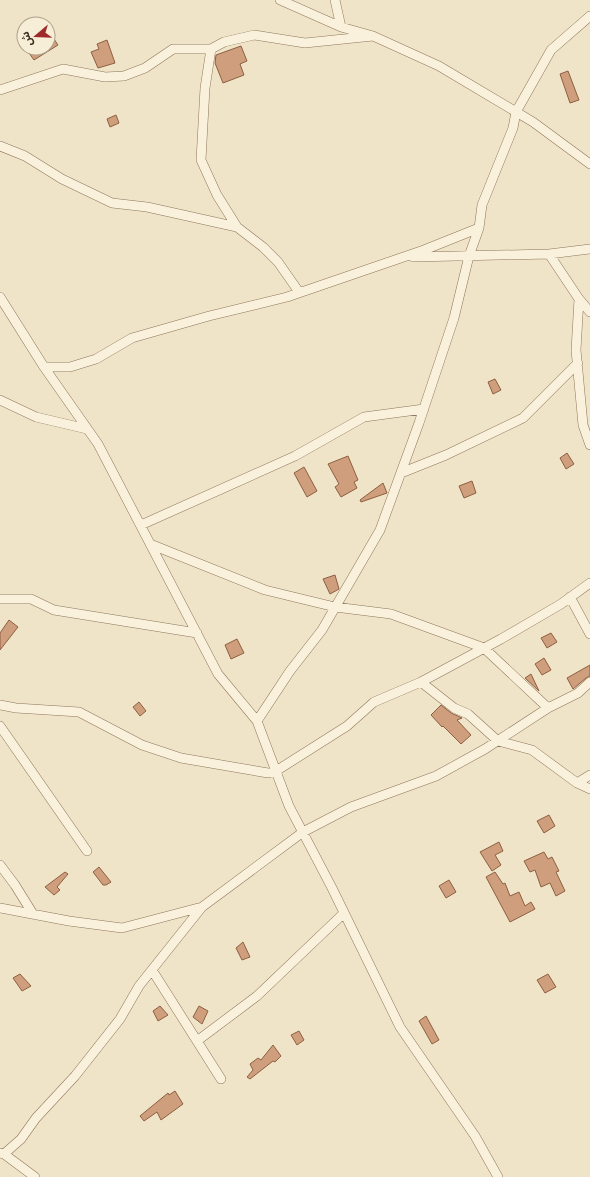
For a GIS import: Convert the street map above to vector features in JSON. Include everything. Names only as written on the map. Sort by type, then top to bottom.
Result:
[{"type":"street","points":[[280,0],[341,27],[373,36],[439,66],[533,122],[590,164]]},
{"type":"street","points":[[336,0],[341,27]]},
{"type":"street","points":[[257,721],[290,671],[322,630],[380,530],[424,408],[454,318],[469,256],[479,228],[482,205],[513,128],[516,112],[551,50],[590,16]]},
{"type":"street","points":[[0,90],[63,69],[105,77],[124,76],[145,68],[173,49],[211,49],[224,42],[254,35],[305,43],[373,36]]},
{"type":"street","points":[[211,49],[205,88],[200,160],[217,195],[237,227],[263,247],[278,262],[299,292]]},
{"type":"street","points":[[0,146],[25,156],[62,179],[112,202],[237,227]]},
{"type":"street","points":[[44,367],[70,367],[96,360],[132,338],[209,316],[287,297],[424,250],[479,228]]},
{"type":"street","points":[[404,257],[550,254],[590,249]]},
{"type":"street","points":[[550,254],[579,299],[590,312]]},
{"type":"street","points":[[0,297],[44,367],[98,444],[218,674],[257,721],[289,806],[400,1027],[475,1136],[498,1177]]},
{"type":"street","points":[[579,299],[576,350],[583,425],[590,445]]},
{"type":"street","points":[[401,473],[446,455],[523,418],[578,363]]},
{"type":"street","points":[[0,400],[36,416],[87,429]]},
{"type":"street","points":[[141,525],[295,456],[364,417],[424,408]]},
{"type":"street","points":[[150,544],[265,590],[335,607],[391,614],[484,648],[548,708]]},
{"type":"street","points":[[0,705],[16,708],[79,712],[142,745],[181,758],[268,773],[276,771],[347,726],[374,702],[421,682],[501,640],[590,583]]},
{"type":"street","points":[[570,597],[590,634]]},
{"type":"street","points":[[0,599],[31,599],[54,610],[197,633]]},
{"type":"street","points":[[421,682],[454,708],[468,714],[498,741],[532,750],[577,782],[590,789]]},
{"type":"street","points":[[35,1177],[2,1154],[21,1140],[36,1118],[79,1070],[120,1019],[139,986],[202,907],[303,832],[351,807],[436,776],[498,741],[548,708],[578,693],[590,682]]},
{"type":"street","points":[[0,726],[87,852]]},
{"type":"street","points":[[577,782],[590,775]]},
{"type":"street","points":[[0,865],[15,885],[33,914]]},
{"type":"street","points":[[0,908],[69,921],[122,928],[202,907]]},
{"type":"street","points":[[197,1041],[257,996],[344,913]]},
{"type":"street","points":[[152,970],[222,1079]]},
{"type":"building","points":[[107,40],[115,63],[98,68],[91,52],[99,49],[97,44]]},
{"type":"building","points":[[241,46],[247,61],[240,64],[244,75],[223,83],[215,63],[216,55]]},
{"type":"building","points":[[31,56],[40,56],[34,60]]},
{"type":"building","points":[[568,71],[579,100],[570,103],[560,74]]},
{"type":"building","points":[[116,115],[119,123],[110,127],[107,119]]},
{"type":"building","points":[[495,379],[501,390],[493,394],[488,382]]},
{"type":"building","points":[[567,453],[574,464],[566,469],[560,458]]},
{"type":"building","points":[[348,456],[358,480],[354,482],[357,488],[341,497],[335,487],[339,484],[328,464]]},
{"type":"building","points":[[304,467],[317,491],[307,497],[294,473]]},
{"type":"building","points":[[472,481],[476,493],[464,498],[459,486]]},
{"type":"building","points":[[383,483],[387,493],[361,502],[360,500]]},
{"type":"building","points":[[335,575],[339,589],[330,594],[323,579]]},
{"type":"building","points":[[9,620],[18,627],[0,650],[0,633]]},
{"type":"building","points":[[551,633],[557,642],[547,648],[541,638]]},
{"type":"building","points":[[237,639],[244,653],[231,659],[225,645]]},
{"type":"building","points":[[544,658],[551,670],[542,675],[535,664]]},
{"type":"building","points":[[590,665],[590,676],[573,689],[567,678]]},
{"type":"building","points":[[531,674],[539,691],[525,678]]},
{"type":"building","points":[[139,702],[146,711],[140,716],[133,707]]},
{"type":"building","points":[[441,705],[451,713],[462,718],[457,720],[471,735],[461,744],[431,715]]},
{"type":"building","points":[[549,815],[555,826],[544,833],[537,821]]},
{"type":"building","points":[[499,842],[503,851],[495,855],[501,865],[492,871],[480,852]]},
{"type":"building","points":[[544,852],[548,859],[552,857],[559,871],[556,872],[565,891],[556,896],[550,883],[541,887],[535,870],[530,872],[524,861]]},
{"type":"building","points":[[99,867],[111,882],[106,885],[103,885],[93,872]]},
{"type":"building","points":[[65,872],[68,874],[57,887],[60,890],[54,895],[45,887]]},
{"type":"building","points":[[495,872],[503,884],[505,883],[510,896],[519,892],[525,906],[531,902],[535,909],[510,922],[486,877]]},
{"type":"building","points":[[449,880],[456,892],[446,898],[439,886]]},
{"type":"building","points":[[243,942],[250,957],[242,960],[236,948]]},
{"type":"building","points":[[20,974],[31,986],[22,991],[13,978]]},
{"type":"building","points":[[548,974],[556,987],[545,993],[537,980]]},
{"type":"building","points":[[160,1006],[168,1015],[158,1021],[153,1011]]},
{"type":"building","points":[[199,1006],[208,1011],[202,1024],[193,1017]]},
{"type":"building","points":[[426,1016],[439,1040],[432,1044],[419,1021]]},
{"type":"building","points":[[299,1031],[304,1040],[297,1045],[291,1035]]},
{"type":"building","points":[[273,1045],[281,1056],[275,1062],[273,1061],[250,1079],[247,1077],[253,1070],[250,1064],[258,1058],[261,1060]]},
{"type":"building","points":[[175,1091],[183,1104],[161,1120],[157,1112],[144,1121],[140,1116],[168,1093],[169,1095]]}]
